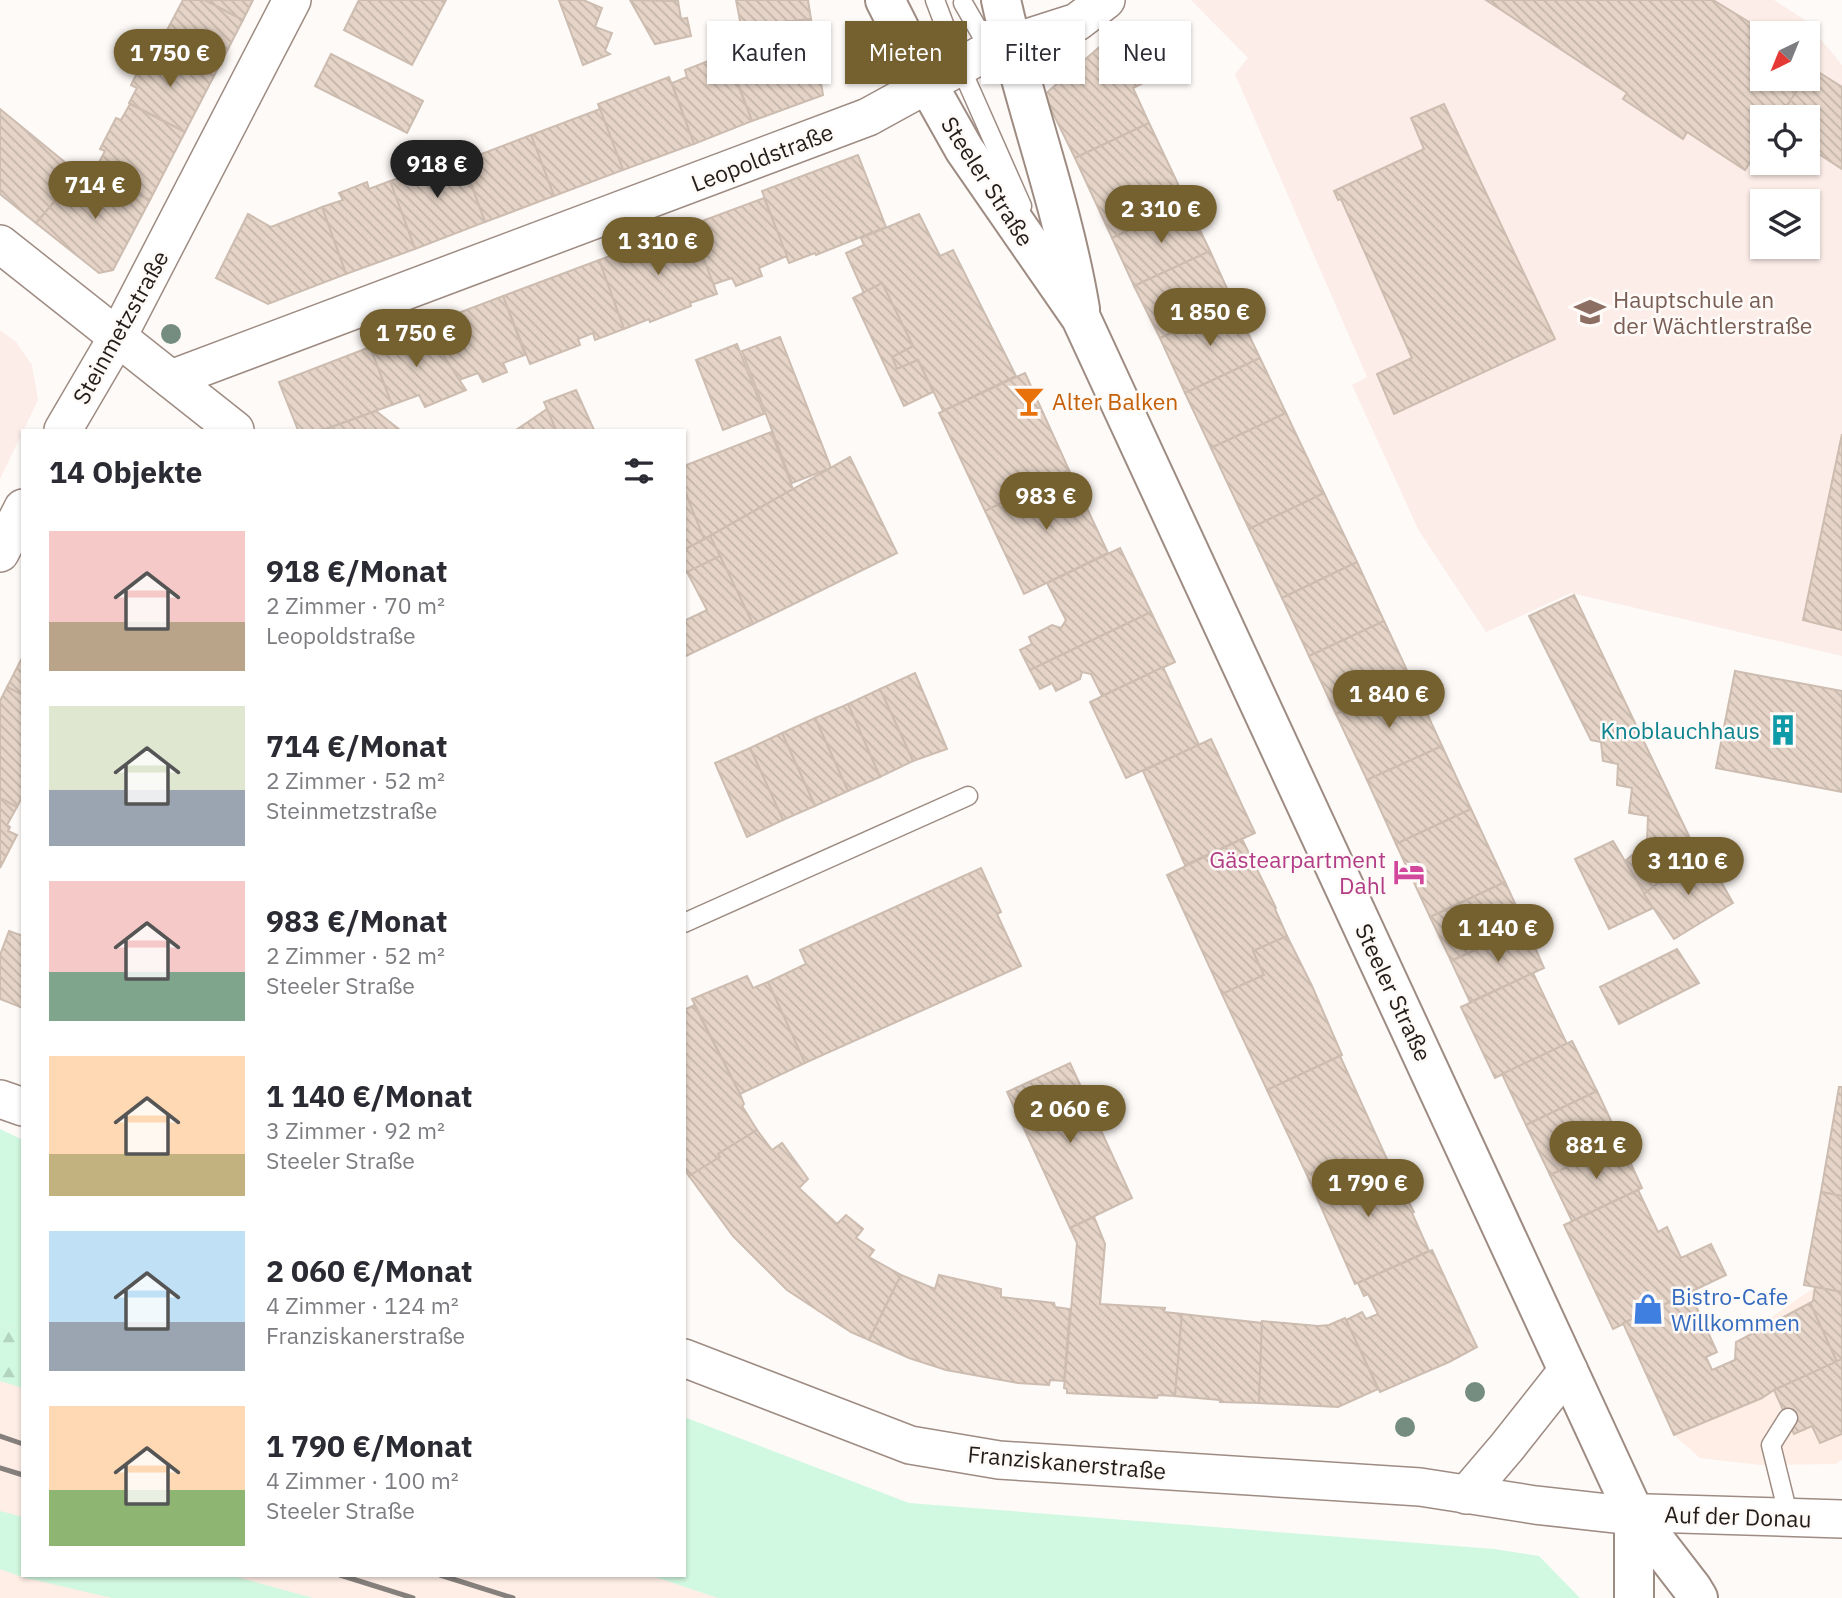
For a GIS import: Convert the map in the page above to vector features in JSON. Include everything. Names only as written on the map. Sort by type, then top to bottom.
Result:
[{"type":"main road","name":"Steeler Straße","points":[[885,0],[972,61],[1028,108],[1061,216],[1081,318]]},
{"type":"main road","name":"Steeler Straße","points":[[1001,0],[972,61],[964,149],[1081,318],[1634,1513],[1698,1598]]},
{"type":"main road","name":"Steeler Straße","points":[[1634,1513],[1634,1598]]},
{"type":"street","name":"Steinmetzstraße","points":[[64,429],[118,336],[292,0]]},
{"type":"street","name":"Leopoldstraße","points":[[171,379],[868,117],[972,61],[1077,22],[1106,0]]},
{"type":"street","points":[[0,244],[234,429]]},
{"type":"street","points":[[0,553],[21,512]]},
{"type":"street","points":[[0,1099],[21,1106]]},
{"type":"street","name":"Franziskanerstraße","points":[[686,1359],[911,1445],[999,1460],[1420,1487],[1612,1514],[1634,1513]]},
{"type":"street","points":[[1466,1495],[1569,1371]]},
{"type":"street","name":"Auf der Donau","points":[[1634,1513],[1842,1519]]},
{"type":"lane","points":[[936,0],[972,61]]},
{"type":"lane","name":"Steeler Straße","points":[[963,3],[972,61]]},
{"type":"lane","points":[[686,922],[968,796]]},
{"type":"lane","points":[[1788,1418],[1771,1446],[1788,1518]]},
{"type":"shaded area","name":"Hauptschule an der Wächtlerstraße","points":[[1191,0],[1774,0],[1805,20],[1750,21],[1750,91],[1820,91],[1820,38],[1842,65],[1842,656],[1571,593],[1486,632],[1419,531],[1352,385],[1367,377],[1235,74],[1248,58]]},
{"type":"shaded area","points":[[0,330],[16,342],[32,365],[38,400],[24,429],[21,429],[21,435],[0,479]]},
{"type":"shaded area","points":[[1815,1287],[1842,1291],[1842,1460],[1836,1464],[1761,1465],[1700,1458],[1674,1435],[1761,1398],[1736,1342]]},
{"type":"shaded area","points":[[0,1321],[21,1330],[21,1577],[655,1577],[718,1598],[0,1598]]},
{"type":"green space","points":[[0,1129],[21,1139],[21,1330],[0,1321]]},
{"type":"green space","points":[[0,1321],[21,1330],[21,1387],[0,1381]]},
{"type":"green space","points":[[686,1418],[909,1503],[1494,1549],[1539,1556],[1580,1598],[718,1598],[655,1577],[686,1577]]},
{"type":"green space","points":[[0,1511],[21,1516],[21,1577],[0,1569]]},
{"type":"green space","points":[[22,1577],[237,1577],[313,1598],[112,1598]]},
{"type":"building","points":[[183,0],[205,0],[243,20],[214,76],[158,47]]},
{"type":"building","points":[[205,0],[253,0],[243,20]]},
{"type":"building","points":[[359,0],[446,0],[412,65],[344,30]]},
{"type":"building","points":[[559,0],[583,0],[602,8],[595,27],[612,33],[605,51],[610,54],[583,65]]},
{"type":"building","points":[[630,0],[678,1],[681,19],[687,18],[691,36],[655,44]]},
{"type":"building","points":[[736,0],[808,0],[811,19],[740,21]]},
{"type":"building","points":[[1486,0],[1713,0],[1750,23],[1750,91],[1797,91],[1787,105],[1750,105],[1750,162],[1745,170],[1687,132],[1683,139],[1623,99],[1627,93]]},
{"type":"building","points":[[158,47],[214,76],[185,132],[129,103],[137,88],[131,85],[144,59],[150,62]]},
{"type":"building","points":[[1099,47],[1099,84],[1141,84],[1133,88],[1149,123],[1075,158],[1044,95],[1057,84],[1085,84],[1085,60]]},
{"type":"building","points":[[331,54],[423,101],[407,133],[315,86]]},
{"type":"building","points":[[707,61],[707,84],[737,84],[752,121],[694,144],[672,83],[687,77],[685,70]]},
{"type":"building","points":[[1820,73],[1842,87],[1842,169],[1820,155],[1820,105],[1787,105],[1797,91],[1820,91]]},
{"type":"building","points":[[669,77],[694,144],[623,170],[598,104]]},
{"type":"building","points":[[738,84],[821,84],[823,95],[752,121]]},
{"type":"building","points":[[130,104],[185,132],[150,200],[97,175],[95,170],[105,151],[100,149],[116,118],[121,120]]},
{"type":"building","points":[[1444,104],[1555,339],[1394,414],[1377,374],[1412,358],[1341,199],[1338,200],[1334,191],[1424,149],[1411,118]]},
{"type":"building","points":[[0,109],[67,164],[62,170],[73,180],[36,223],[0,194]]},
{"type":"building","points":[[600,109],[623,170],[554,196],[531,135]]},
{"type":"building","points":[[1149,123],[1187,203],[1112,238],[1075,158]]},
{"type":"building","points":[[531,135],[554,196],[485,222],[463,161]]},
{"type":"building","points":[[460,155],[485,222],[415,249],[390,181],[411,174],[408,167],[436,156],[439,163]]},
{"type":"building","points":[[858,155],[886,227],[789,263],[762,191]]},
{"type":"building","points":[[97,175],[150,200],[113,270],[99,273],[36,223],[73,180],[89,192]]},
{"type":"building","points":[[390,181],[415,249],[346,274],[322,207],[343,200],[339,193],[367,182],[369,189]]},
{"type":"building","points":[[764,198],[787,256],[759,268],[762,276],[736,286],[732,278],[714,284],[715,291],[691,225]]},
{"type":"building","points":[[1187,203],[1210,251],[1134,286],[1112,238]]},
{"type":"building","points":[[322,207],[346,274],[268,304],[216,278],[248,214],[271,227]]},
{"type":"building","points":[[919,214],[940,256],[953,250],[1016,376],[943,411],[918,360],[897,369],[892,357],[913,346],[882,283],[864,293],[846,253],[864,245],[861,238]]},
{"type":"building","points":[[691,225],[717,294],[690,303],[691,306],[650,322],[649,319],[624,329],[599,260]]},
{"type":"building","points":[[1210,251],[1234,304],[1160,338],[1134,286]]},
{"type":"building","points":[[599,260],[624,329],[595,340],[593,333],[578,339],[580,345],[530,364],[503,296]]},
{"type":"building","points":[[882,283],[913,346],[892,357],[897,369],[918,360],[933,392],[904,406],[853,298]]},
{"type":"building","points":[[503,296],[525,355],[503,363],[507,372],[483,382],[478,373],[459,380],[424,326]]},
{"type":"building","points":[[1234,304],[1260,358],[1185,393],[1160,338]]},
{"type":"building","points":[[424,326],[466,390],[425,407],[419,395],[392,405],[370,347]]},
{"type":"building","points":[[780,337],[831,468],[792,483],[742,351]]},
{"type":"building","points":[[737,344],[764,414],[723,430],[696,360]]},
{"type":"building","points":[[370,347],[392,405],[326,429],[298,429],[279,382]]},
{"type":"building","points":[[1260,358],[1286,413],[1211,448],[1185,393]]},
{"type":"building","points":[[1025,373],[1069,470],[985,511],[939,413]]},
{"type":"building","points":[[576,390],[594,429],[556,429],[544,402]]},
{"type":"building","points":[[547,409],[556,429],[517,429]]},
{"type":"building","points":[[376,411],[399,429],[326,429]]},
{"type":"building","points":[[1286,413],[1324,493],[1249,529],[1211,448]]},
{"type":"building","points":[[771,432],[793,489],[704,539],[686,494],[686,465]]},
{"type":"building","points":[[1842,434],[1842,630],[1803,620]]},
{"type":"building","points":[[850,457],[897,553],[753,624],[710,536]]},
{"type":"building","points":[[1069,470],[1108,553],[1024,594],[985,511]]},
{"type":"building","points":[[1324,493],[1357,562],[1282,598],[1249,529]]},
{"type":"building","points":[[686,494],[704,539],[686,549]]},
{"type":"building","points":[[710,536],[720,556],[686,573],[686,549]]},
{"type":"building","points":[[1120,548],[1151,612],[1030,670],[1020,650],[1032,644],[1029,637],[1052,625],[1061,628],[1066,620],[1047,583]]},
{"type":"building","points":[[720,556],[753,624],[686,656],[686,620],[707,610],[687,572]]},
{"type":"building","points":[[1357,562],[1384,621],[1309,656],[1282,598]]},
{"type":"building","points":[[1574,595],[1697,853],[1644,894],[1625,861],[1647,843],[1648,816],[1629,813],[1632,788],[1617,785],[1618,764],[1603,761],[1601,742],[1591,740],[1529,616]]},
{"type":"building","points":[[1151,612],[1175,662],[1102,696],[1091,674],[1082,672],[1080,679],[1056,691],[1052,683],[1040,689],[1030,670]]},
{"type":"building","points":[[1384,621],[1411,679],[1336,714],[1309,656]]},
{"type":"building","points":[[21,660],[21,694],[7,687]]},
{"type":"building","points":[[1163,667],[1199,745],[1126,778],[1090,702]]},
{"type":"building","name":"Knoblauchhaus","points":[[1735,671],[1842,691],[1842,792],[1716,768]]},
{"type":"building","points":[[915,673],[947,749],[913,761],[880,689]]},
{"type":"building","points":[[1411,679],[1442,746],[1367,780],[1336,714]]},
{"type":"building","points":[[7,687],[21,694],[21,799],[17,807],[0,798],[0,701]]},
{"type":"building","points":[[880,689],[913,761],[880,777],[848,704]]},
{"type":"building","points":[[848,704],[880,777],[848,791],[815,718]]},
{"type":"building","points":[[815,718],[848,791],[815,806],[782,733]]},
{"type":"building","points":[[782,733],[815,806],[783,820],[750,748]]},
{"type":"building","points":[[1211,739],[1255,833],[1185,865],[1143,771]]},
{"type":"building","points":[[1442,746],[1471,809],[1396,844],[1367,780]]},
{"type":"building","points":[[750,748],[783,820],[747,837],[715,763]]},
{"type":"building","points":[[0,798],[17,807],[7,825],[10,827],[8,831],[17,835],[0,868]]},
{"type":"building","points":[[1471,809],[1505,882],[1430,917],[1396,844]]},
{"type":"building","points":[[1242,839],[1287,936],[1253,951],[1264,975],[1222,994],[1167,875]]},
{"type":"building","points":[[1613,841],[1653,908],[1609,929],[1575,859]]},
{"type":"building","points":[[1697,853],[1704,867],[1711,864],[1733,903],[1674,939],[1644,894]]},
{"type":"building","points":[[981,868],[1001,912],[997,914],[1021,966],[805,1063],[768,982],[806,964],[800,950]]},
{"type":"building","points":[[1505,882],[1526,927],[1451,961],[1430,917]]},
{"type":"building","points":[[1526,927],[1544,968],[1470,1002],[1451,961]]},
{"type":"building","points":[[9,931],[21,935],[21,1007],[0,999],[0,955]]},
{"type":"building","points":[[1287,936],[1342,1055],[1267,1090],[1222,994],[1264,975],[1253,951]]},
{"type":"building","points":[[1677,949],[1699,983],[1619,1024],[1600,987]]},
{"type":"building","points":[[1533,973],[1567,1044],[1495,1078],[1461,1007]]},
{"type":"building","points":[[747,976],[753,988],[768,982],[805,1063],[740,1094],[692,999]]},
{"type":"building","points":[[694,1005],[740,1094],[744,1104],[742,1106],[757,1130],[689,1176],[686,1172],[686,1009]]},
{"type":"building","points":[[1572,1041],[1597,1091],[1526,1125],[1502,1074]]},
{"type":"building","points":[[1340,1056],[1391,1168],[1358,1183],[1347,1157],[1307,1175],[1267,1090]]},
{"type":"building","points":[[1070,1063],[1132,1198],[1070,1228],[1007,1092]]},
{"type":"building","points":[[1839,1087],[1842,1087],[1842,1196],[1821,1192]]},
{"type":"building","points":[[1597,1091],[1621,1142],[1550,1175],[1526,1125]]},
{"type":"building","points":[[757,1130],[772,1150],[782,1143],[808,1179],[799,1188],[837,1224],[846,1215],[863,1229],[856,1238],[874,1250],[869,1257],[901,1275],[869,1340],[851,1332],[787,1290],[733,1236],[689,1176]]},
{"type":"building","points":[[1621,1142],[1642,1188],[1572,1221],[1550,1175]]},
{"type":"building","points":[[1347,1157],[1358,1183],[1391,1168],[1414,1212],[1412,1213],[1429,1251],[1355,1284],[1307,1175]]},
{"type":"building","points":[[1638,1190],[1658,1232],[1667,1227],[1681,1258],[1711,1244],[1726,1275],[1613,1329],[1564,1225]]},
{"type":"building","points":[[1821,1192],[1842,1196],[1842,1292],[1804,1285]]},
{"type":"building","points":[[1094,1217],[1105,1244],[1100,1304],[1165,1308],[1164,1312],[1182,1314],[1175,1396],[1158,1395],[1157,1398],[1067,1393],[1064,1388],[1077,1243],[1070,1228]]},
{"type":"building","points":[[1432,1250],[1477,1347],[1380,1392],[1346,1320],[1362,1312],[1366,1319],[1378,1314],[1368,1294],[1364,1296],[1358,1283]]},
{"type":"building","points":[[901,1275],[935,1289],[939,1275],[1001,1289],[1001,1297],[1054,1303],[1055,1307],[1070,1309],[1064,1381],[1050,1380],[1049,1385],[1018,1383],[946,1370],[909,1358],[869,1340]]},
{"type":"building","points":[[1815,1287],[1842,1292],[1842,1359],[1837,1362],[1810,1303],[1813,1301]]},
{"type":"building","points":[[1690,1293],[1717,1352],[1706,1357],[1712,1370],[1735,1360],[1736,1342],[1810,1303],[1837,1362],[1762,1398],[1674,1435],[1623,1323]]},
{"type":"building","points":[[1182,1314],[1262,1323],[1259,1403],[1220,1402],[1175,1396]]},
{"type":"building","points":[[1345,1318],[1378,1389],[1338,1407],[1259,1403],[1262,1321],[1318,1326],[1329,1325]]},
{"type":"building","points":[[1842,1359],[1842,1434],[1820,1443],[1812,1426],[1794,1434],[1774,1390]]},
{"type":"railway","points":[[0,1436],[21,1443]]},
{"type":"railway","points":[[0,1468],[21,1474]]},
{"type":"railway","points":[[346,1577],[413,1598]]},
{"type":"railway","points":[[446,1577],[513,1598]]},
{"type":"place","name":"Hauptschule an der Wächtlerstraße","points":[[1590,312]]},
{"type":"place","name":"Alter Balken","points":[[1029,401]]},
{"type":"place","name":"Knoblauchhaus","points":[[1783,730]]},
{"type":"place","name":"Gästearpartment Dahl","points":[[1409,872]]},
{"type":"place","name":"Bistro-Cafe Willkommen","points":[[1648,1309]]}]
